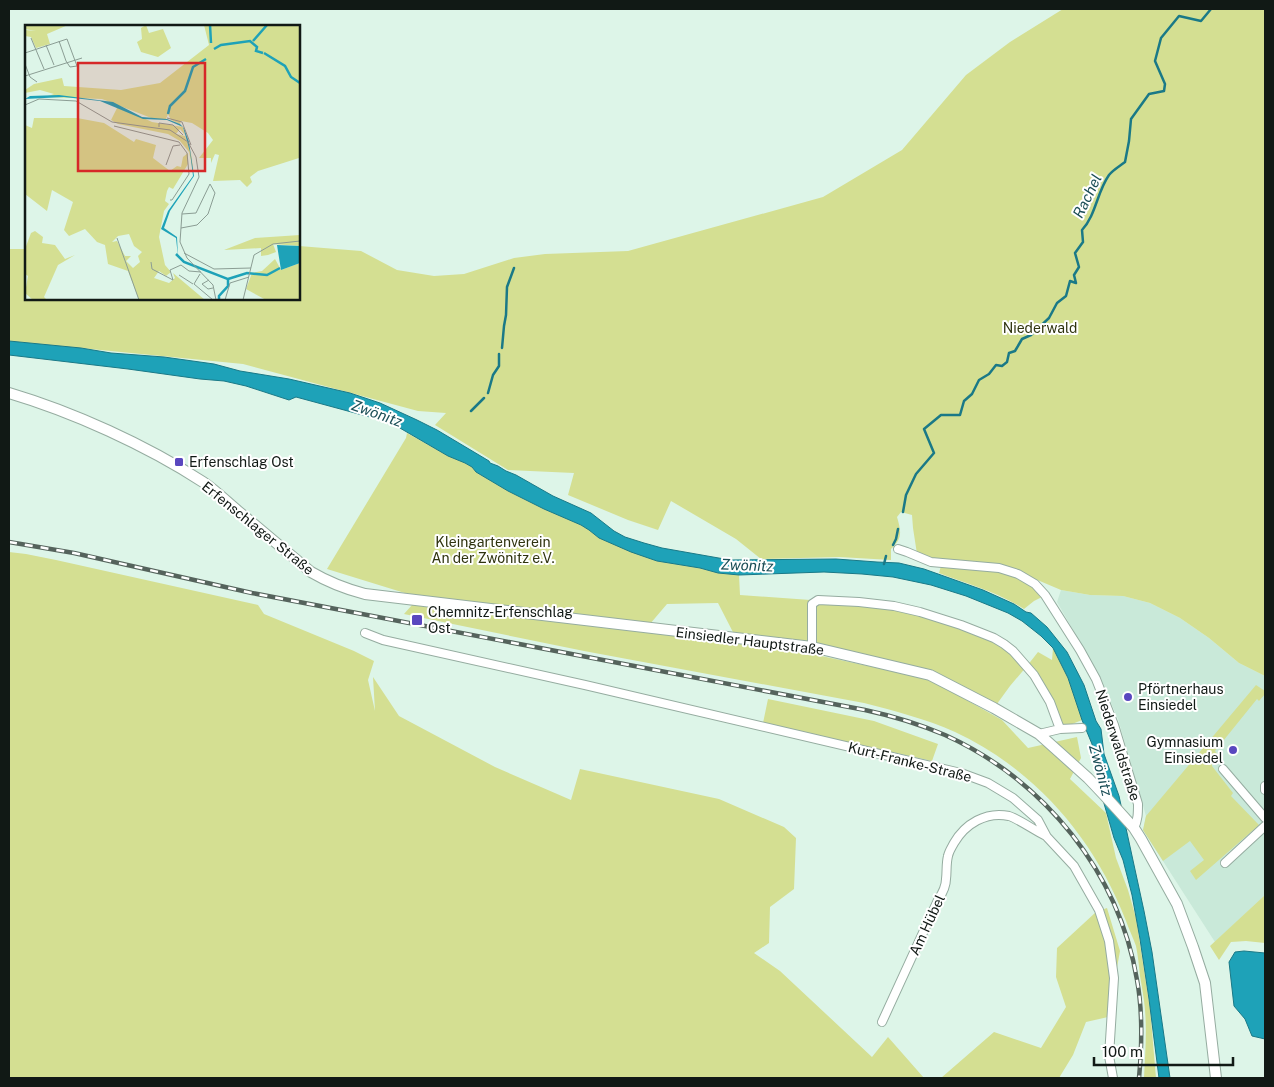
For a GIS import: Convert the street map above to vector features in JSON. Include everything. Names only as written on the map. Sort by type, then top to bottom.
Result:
[{"type":"main road","name":"Erfenschlager Straße","points":[[9,393],[84,420],[125,438],[176,465],[204,483],[311,572],[346,589],[365,594],[582,620]]},
{"type":"main road","name":"Einsiedler Hauptstraße","points":[[582,620],[812,647],[930,675],[1040,734],[1088,778],[1134,828],[1177,904],[1205,983],[1216,1078]]},
{"type":"street","name":"Niederwaldstraße","points":[[898,549],[931,562],[998,568],[1018,574],[1035,584],[1045,595],[1096,679],[1114,725],[1138,804],[1137,823],[1134,828]]},
{"type":"street","points":[[812,647],[812,604],[818,600],[894,606],[953,622],[994,638],[1013,651],[1034,675],[1050,702],[1060,729]]},
{"type":"street","name":"Kurt-Franke-Straße","points":[[366,633],[383,640],[961,773],[988,783],[1013,798],[1038,820],[1047,837],[1074,866],[1099,910],[1109,940],[1114,978],[1109,1056],[1114,1078]]},
{"type":"street","points":[[1040,734],[1060,729],[1082,728]]},
{"type":"street","points":[[1223,769],[1265,818]]},
{"type":"street","name":"Am Hübel","points":[[882,1022],[938,900],[944,891],[948,854],[960,833],[980,818],[994,815],[1010,816],[1047,837]]},
{"type":"street","points":[[1224,863],[1265,826]]},
{"type":"shaded area","points":[[1061,590],[1090,595],[1123,596],[1150,603],[1180,618],[1209,638],[1239,663],[1265,676],[1265,895],[1215,942],[1143,830],[1146,816],[1118,719],[1098,673],[1057,602]]},
{"type":"green space","name":"Niederwald","points":[[1063,9],[1265,9],[1265,676],[1239,663],[1209,638],[1180,618],[1150,603],[1123,596],[1090,595],[1061,590],[1028,576],[932,559],[917,554],[912,515],[901,512],[897,517],[900,534],[898,541],[891,549],[891,560],[839,557],[761,559],[736,539],[671,501],[658,530],[628,520],[568,495],[574,473],[508,470],[435,425],[446,413],[418,411],[243,364],[9,341],[9,249],[25,249],[25,300],[300,300],[300,246],[361,251],[397,270],[434,276],[464,274],[514,258],[545,254],[628,251],[823,197],[902,150],[966,75],[1010,42]]},
{"type":"green space","name":"Kleingartenverein An der Zwönitz e.V.","points":[[407,433],[472,467],[476,472],[508,491],[581,525],[599,538],[657,561],[718,573],[739,575],[740,595],[894,606],[994,638],[1027,666],[994,708],[930,675],[812,647],[736,638],[718,603],[667,604],[644,631],[812,654],[929,679],[1002,720],[1028,748],[1077,737],[1081,758],[1070,779],[1106,813],[1116,858],[1136,918],[1150,1008],[1156,1078],[1144,1078],[1146,1019],[1137,950],[1113,891],[1079,835],[1059,810],[1011,766],[984,748],[955,732],[933,723],[864,703],[584,651],[404,614],[412,605],[408,594],[327,569],[406,438]]},
{"type":"green space","points":[[9,552],[56,560],[258,605],[264,614],[374,661],[368,680],[375,711],[373,677],[399,716],[495,767],[571,800],[580,769],[719,799],[784,827],[796,838],[794,889],[770,907],[769,943],[754,953],[780,971],[872,1057],[888,1037],[924,1078],[9,1078]]},
{"type":"green space","points":[[941,566],[986,570],[1019,577],[1033,587],[1042,597],[1024,609],[993,593],[939,573]]},
{"type":"green space","points":[[1053,648],[1068,678],[1082,720],[1060,729],[1027,666],[1038,652],[1052,660]]},
{"type":"green space","points":[[1256,685],[1265,691],[1265,694],[1259,701],[1257,699],[1215,751],[1218,755],[1212,762],[1212,766],[1233,793],[1231,796],[1259,825],[1196,880],[1190,871],[1204,860],[1190,841],[1163,861],[1143,830],[1146,816]]},
{"type":"green space","points":[[768,699],[874,721],[938,744],[932,761],[763,723]]},
{"type":"green space","points":[[1265,895],[1265,943],[1231,942],[1219,960],[1210,946]]},
{"type":"green space","points":[[1107,908],[1120,951],[1108,1017],[1086,1022],[1073,1055],[1059,1078],[941,1078],[994,1032],[1041,1048],[1066,1007],[1056,977],[1057,948],[1096,912]]},
{"type":"water","name":"Zwönitz","points":[[9,341],[214,364],[350,393],[380,403],[437,430],[490,463],[553,496],[591,513],[625,537],[662,548],[730,560],[836,559],[899,563],[924,569],[983,590],[1031,613],[1047,627],[1067,652],[1084,685],[1096,721],[1101,729],[1104,754],[1119,796],[1144,911],[1152,952],[1170,1078],[1159,1078],[1149,999],[1132,895],[1123,860],[1114,838],[1103,800],[1092,744],[1068,678],[1053,648],[1022,621],[1008,613],[966,596],[931,585],[893,577],[824,572],[739,575],[718,573],[657,561],[599,538],[581,525],[508,491],[476,472],[472,467],[448,456],[393,424],[296,397],[289,400],[224,381],[9,355]]},
{"type":"water","points":[[1235,952],[1265,953],[1265,1039],[1252,1036],[1245,1019],[1234,1006],[1229,962]]},
{"type":"waterway","name":"Rachel","points":[[903,512],[906,495],[916,474],[934,453],[924,429],[941,415],[960,415],[964,401],[972,394],[979,380],[989,374],[996,365],[1002,366],[1007,362],[1009,353],[1015,351],[1022,339],[1031,335],[1049,318],[1057,303],[1066,296],[1070,281],[1076,283],[1074,275],[1079,267],[1075,253],[1083,242],[1082,230],[1087,224],[1109,175],[1125,162],[1131,119],[1149,94],[1164,91],[1165,84],[1155,61],[1161,38],[1179,16],[1201,21],[1211,9]]},
{"type":"waterway","points":[[502,348],[507,287],[514,268]]},
{"type":"waterway","points":[[488,393],[493,375],[499,366],[499,354]]},
{"type":"waterway","points":[[471,411],[484,398]]},
{"type":"waterway","name":"Rachel","points":[[893,545],[898,529]]},
{"type":"waterway","name":"Rachel","points":[[884,564],[886,556]]},
{"type":"railway","points":[[9,542],[74,553],[252,593],[865,710],[906,721],[945,735],[981,754],[1014,777],[1045,804],[1071,834],[1094,867],[1113,902],[1128,940],[1137,980],[1141,1029],[1139,1078]]},
{"type":"place","name":"Erfenschlag Ost","points":[[179,462]]},
{"type":"place","name":"Chemnitz-Erfenschlag Ost","points":[[417,620]]},
{"type":"place","name":"Pförtnerhaus Einsiedel","points":[[1128,697]]},
{"type":"place","name":"Gymnasium Einsiedel","points":[[1233,750]]}]
